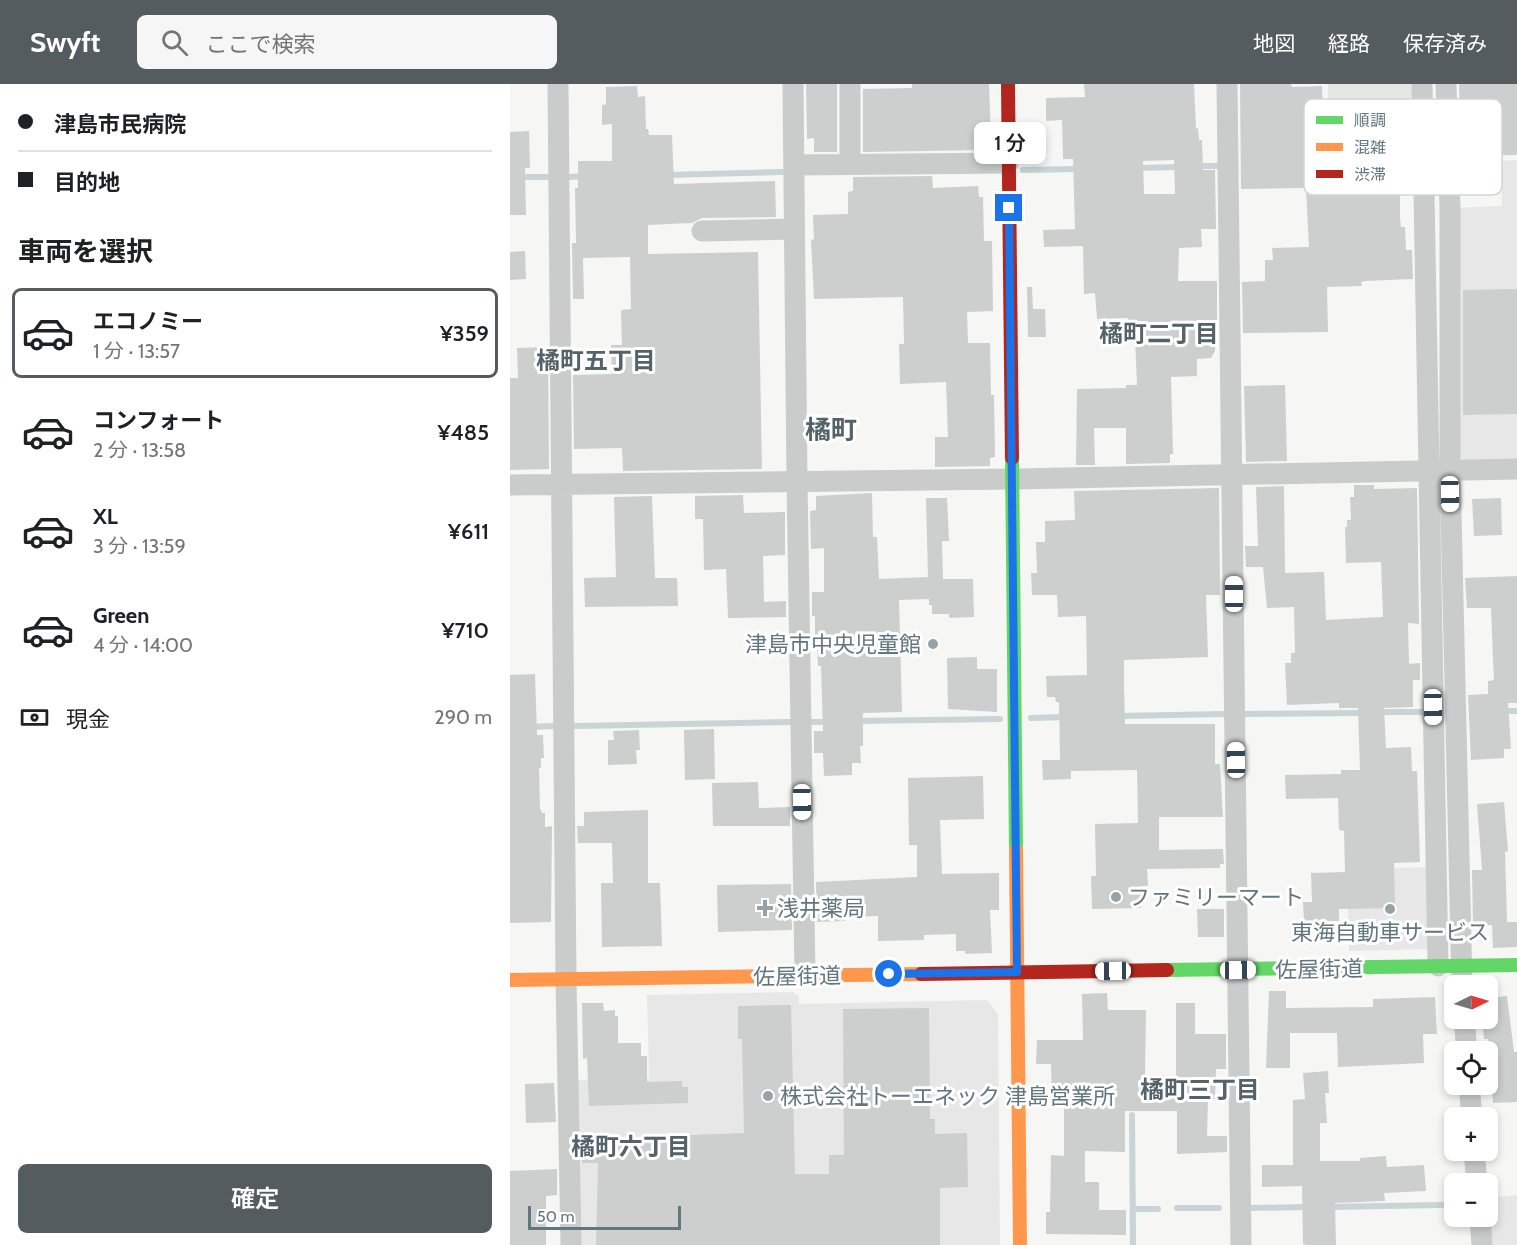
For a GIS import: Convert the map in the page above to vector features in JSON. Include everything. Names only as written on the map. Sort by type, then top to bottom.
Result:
[{"type":"street","points":[[558,84],[566,980],[571,1245]]},
{"type":"street","points":[[794,84],[804,975]]},
{"type":"street","points":[[850,84],[850,164]]},
{"type":"street","points":[[1008,84],[1020,1245]]},
{"type":"street","points":[[1227,84],[1241,1245]]},
{"type":"street","points":[[1422,84],[1422,99]]},
{"type":"street","points":[[1446,84],[1446,99]]},
{"type":"street","points":[[794,165],[1008,163]]},
{"type":"street","points":[[1424,195],[1438,966]]},
{"type":"street","points":[[1450,195],[1450,470],[1461,975]]},
{"type":"street","points":[[702,231],[794,229]]},
{"type":"street","points":[[510,485],[1013,479],[1517,469]]},
{"type":"street","name":"佐屋街道","points":[[1466,975],[1517,965]]},
{"type":"street","name":"佐屋街道","points":[[510,980],[1438,966],[1459,975]]},
{"type":"street","points":[[1481,1227],[1482,1245]]},
{"type":"shaded area","points":[[1328,84],[1415,84],[1416,99],[1328,99]]},
{"type":"shaded area","points":[[1517,160],[1517,459],[1463,460],[1455,456],[1453,208],[1502,206],[1502,161]]},
{"type":"shaded area","name":"東海自動車サービス","points":[[1431,867],[1433,949],[1349,951],[1347,869]]},
{"type":"shaded area","points":[[793,992],[799,996],[799,1004],[987,1000],[998,1014],[1000,1245],[578,1245],[575,1080],[649,1078],[647,995]]},
{"type":"shaded area","points":[[1517,1195],[1517,1245],[1491,1245],[1490,1227],[1498,1227],[1498,1197]]},
{"type":"building","points":[[806,84],[837,84],[837,152],[814,152],[814,138],[807,139]]},
{"type":"building","points":[[912,84],[989,84],[991,139],[982,139],[983,150],[863,152],[863,89],[912,88]]},
{"type":"building","points":[[1084,84],[1194,84],[1196,129],[1198,128],[1199,140],[1202,140],[1203,170],[1215,170],[1216,229],[1201,229],[1202,247],[1179,248],[1178,281],[1217,281],[1215,351],[1211,358],[1197,359],[1197,376],[1171,377],[1173,454],[1170,454],[1170,463],[1126,464],[1126,428],[1094,428],[1095,465],[1076,465],[1077,389],[1126,388],[1126,385],[1137,385],[1135,336],[1128,336],[1128,318],[1097,319],[1095,293],[1084,294],[1083,246],[1044,247],[1043,230],[1075,229],[1073,159],[1063,159],[1062,120],[1046,121],[1046,98],[1085,97]],"holes":[[[1174,160],[1175,194],[1144,194],[1143,161]]]},
{"type":"building","points":[[1240,84],[1322,86],[1322,99],[1304,99],[1304,188],[1241,189]]},
{"type":"building","points":[[1459,84],[1517,84],[1517,155],[1502,155],[1502,99],[1459,99]]},
{"type":"building","points":[[637,86],[638,97],[645,96],[646,129],[649,135],[672,135],[674,184],[775,181],[776,217],[702,218],[692,223],[648,225],[648,254],[758,252],[762,469],[623,471],[622,448],[574,449],[573,375],[612,374],[611,345],[622,345],[621,310],[631,309],[630,257],[583,258],[584,299],[573,299],[572,243],[576,243],[575,188],[578,188],[578,161],[612,161],[612,124],[602,125],[602,105],[606,104],[606,87]]},
{"type":"building","points":[[529,131],[530,168],[525,168],[526,215],[510,215],[510,132]]},
{"type":"building","points":[[932,176],[933,188],[978,186],[979,197],[983,197],[984,241],[992,241],[993,311],[967,312],[968,343],[990,343],[995,457],[990,458],[990,466],[935,467],[935,437],[948,437],[946,382],[900,384],[899,344],[904,344],[903,297],[814,299],[811,240],[814,239],[813,215],[848,214],[848,192],[853,191],[853,177]]},
{"type":"building","points":[[1306,195],[1400,195],[1401,227],[1405,227],[1406,250],[1412,250],[1413,279],[1365,281],[1361,282],[1362,286],[1327,287],[1328,332],[1243,333],[1242,282],[1265,281],[1265,260],[1273,260],[1272,248],[1309,247]]},
{"type":"building","points":[[525,251],[526,279],[510,280],[510,252]]},
{"type":"building","points":[[1027,287],[1032,287],[1033,309],[1045,309],[1046,337],[1028,337]]},
{"type":"building","points":[[1517,289],[1517,414],[1463,415],[1463,290]]},
{"type":"building","points":[[548,347],[549,469],[510,470],[510,378],[518,378],[517,348]]},
{"type":"building","points":[[1285,385],[1287,461],[1246,462],[1244,386]]},
{"type":"building","points":[[1354,485],[1374,485],[1374,489],[1417,488],[1419,624],[1408,623],[1409,664],[1420,663],[1420,680],[1413,680],[1413,707],[1384,708],[1386,748],[1411,747],[1412,771],[1417,771],[1420,862],[1394,863],[1395,908],[1339,909],[1339,921],[1304,922],[1303,902],[1312,902],[1311,873],[1345,872],[1344,831],[1339,830],[1338,798],[1286,799],[1285,775],[1341,774],[1341,770],[1360,770],[1358,708],[1339,708],[1339,703],[1287,705],[1285,663],[1291,663],[1291,653],[1295,653],[1294,607],[1267,608],[1263,567],[1246,567],[1245,546],[1258,546],[1256,487],[1284,486],[1285,573],[1324,572],[1326,620],[1383,617],[1381,562],[1346,563],[1345,527],[1347,527],[1347,520],[1351,520],[1350,497],[1354,497]]},
{"type":"building","points":[[1219,488],[1220,595],[1206,595],[1208,657],[1124,660],[1124,686],[1125,724],[1215,724],[1215,764],[1220,764],[1223,817],[1159,817],[1159,850],[1223,849],[1224,864],[1220,864],[1220,868],[1147,869],[1148,886],[1141,886],[1141,908],[1092,909],[1091,876],[1096,876],[1095,824],[1138,823],[1137,770],[1071,771],[1071,779],[1043,780],[1042,760],[1060,760],[1059,702],[1056,702],[1055,697],[1047,697],[1046,676],[1087,675],[1086,616],[1058,617],[1057,595],[1032,595],[1031,573],[1037,573],[1036,542],[1045,542],[1045,521],[1075,520],[1074,491]]},
{"type":"building","points":[[872,493],[873,537],[877,537],[879,579],[928,577],[926,498],[947,498],[949,541],[942,541],[943,579],[973,579],[974,617],[949,618],[949,614],[932,614],[929,599],[899,600],[902,712],[863,713],[861,763],[852,763],[852,775],[824,776],[823,753],[814,753],[814,731],[823,731],[821,666],[818,666],[817,643],[815,643],[812,592],[824,592],[824,548],[811,549],[810,511],[816,510],[816,496]]},
{"type":"building","points":[[743,495],[744,513],[785,512],[785,555],[763,556],[764,602],[786,601],[786,617],[728,618],[726,569],[704,570],[703,519],[695,519],[695,496]]},
{"type":"building","points":[[652,496],[655,578],[677,578],[678,606],[585,607],[584,578],[616,577],[614,497]]},
{"type":"building","points":[[1501,498],[1502,535],[1474,536],[1472,499]]},
{"type":"building","points":[[1517,576],[1517,703],[1508,703],[1511,749],[1504,749],[1504,758],[1471,760],[1468,695],[1488,694],[1488,681],[1494,680],[1491,608],[1467,608],[1465,578]]},
{"type":"building","points":[[977,657],[977,669],[997,669],[997,712],[948,709],[947,658]]},
{"type":"building","points":[[535,674],[537,735],[543,735],[544,758],[541,758],[541,768],[539,768],[540,808],[542,813],[545,813],[545,827],[552,826],[551,922],[510,923],[510,675]]},
{"type":"building","points":[[714,729],[715,779],[685,780],[684,730]]},
{"type":"building","points":[[639,730],[640,750],[636,750],[637,764],[608,765],[608,740],[614,740],[613,731]]},
{"type":"building","points":[[983,776],[984,819],[940,820],[942,874],[999,873],[999,910],[990,910],[992,953],[965,954],[965,951],[956,951],[956,934],[924,935],[924,940],[878,941],[878,916],[845,917],[845,921],[817,922],[816,882],[917,877],[917,845],[909,845],[908,778]]},
{"type":"building","points":[[758,782],[759,808],[790,807],[790,826],[713,826],[712,783]]},
{"type":"building","points":[[1504,802],[1508,851],[1505,852],[1507,922],[1517,922],[1517,947],[1493,948],[1492,925],[1473,926],[1472,870],[1482,870],[1477,804]]},
{"type":"building","points":[[648,810],[648,883],[660,883],[662,946],[602,947],[601,883],[613,883],[612,843],[578,843],[577,826],[584,826],[584,812]]},
{"type":"building","name":"浅井薬局","points":[[791,884],[792,930],[718,932],[717,885]]},
{"type":"building","points":[[1197,909],[1224,909],[1224,937],[1198,937]]},
{"type":"building","points":[[1269,991],[1286,991],[1286,1008],[1373,1007],[1373,999],[1435,997],[1437,1034],[1423,1034],[1424,1063],[1338,1067],[1337,1033],[1290,1033],[1290,1068],[1266,1068]]},
{"type":"building","points":[[1107,993],[1108,1010],[1146,1010],[1145,1075],[1176,1076],[1176,1003],[1195,1003],[1195,1034],[1226,1034],[1226,1069],[1216,1069],[1215,1099],[1208,1099],[1207,1136],[1227,1136],[1227,1152],[1177,1154],[1177,1111],[1125,1111],[1125,1152],[1085,1151],[1085,1182],[1099,1182],[1099,1210],[1126,1210],[1126,1235],[1046,1234],[1046,1212],[1050,1212],[1051,1155],[1064,1156],[1064,1105],[1052,1105],[1051,1064],[1036,1064],[1037,1040],[1083,1040],[1082,994]]},
{"type":"building","points":[[1507,996],[1514,1052],[1517,1052],[1517,1102],[1493,1103],[1492,1095],[1498,1095],[1498,1041],[1484,1039],[1483,1029],[1498,1029],[1498,997]]},
{"type":"building","points":[[582,1003],[603,1003],[604,1011],[615,1010],[615,1016],[618,1016],[618,1043],[641,1043],[641,1056],[647,1056],[647,1082],[682,1081],[682,1087],[688,1087],[688,1103],[589,1106],[587,1058],[583,1059]]},
{"type":"building","points":[[791,1005],[795,1174],[829,1174],[829,1155],[844,1155],[843,1009],[929,1008],[930,1119],[935,1119],[935,1134],[967,1133],[968,1187],[940,1188],[940,1245],[596,1245],[598,1163],[582,1163],[582,1143],[690,1140],[689,1135],[744,1133],[742,1039],[738,1039],[738,1006]]},
{"type":"building","points":[[1328,1071],[1329,1093],[1325,1093],[1327,1123],[1320,1123],[1320,1161],[1360,1161],[1360,1158],[1386,1156],[1387,1167],[1424,1165],[1426,1191],[1384,1193],[1385,1201],[1335,1203],[1336,1245],[1308,1245],[1303,1244],[1302,1186],[1262,1187],[1262,1165],[1293,1165],[1293,1100],[1305,1099],[1303,1073]]},
{"type":"building","points":[[554,1083],[556,1122],[526,1123],[525,1084]]},
{"type":"building","points":[[557,1169],[557,1195],[546,1196],[546,1245],[510,1245],[510,1171]]},
{"type":"waterway","points":[[1195,166],[1219,166]]},
{"type":"waterway","points":[[1135,168],[1182,167]]},
{"type":"waterway","points":[[1023,170],[1080,169]]},
{"type":"waterway","points":[[666,175],[782,172]]},
{"type":"waterway","points":[[569,177],[584,176]]},
{"type":"waterway","points":[[510,177],[548,177]]},
{"type":"waterway","points":[[1503,711],[1517,711]]},
{"type":"waterway","points":[[1377,712],[1428,712]]},
{"type":"waterway","points":[[1244,714],[1364,713]]},
{"type":"waterway","points":[[1119,716],[1226,714]]},
{"type":"waterway","points":[[1031,718],[1066,717]]},
{"type":"waterway","points":[[856,721],[1000,719]]},
{"type":"waterway","points":[[576,726],[791,722]]},
{"type":"waterway","points":[[811,722],[828,722]]},
{"type":"waterway","points":[[529,727],[555,726]]},
{"type":"waterway","points":[[1132,1115],[1133,1245]]},
{"type":"waterway","points":[[1329,1207],[1442,1205]]},
{"type":"waterway","points":[[1249,1208],[1309,1207]]},
{"type":"waterway","points":[[1177,1208],[1219,1208]]},
{"type":"waterway","points":[[1133,1209],[1158,1209]]},
{"type":"traffic: fast","points":[[1012,458],[1016,850]]},
{"type":"traffic: fast","points":[[1167,970],[1517,965]]},
{"type":"traffic: slow","points":[[1016,850],[1020,1245]]},
{"type":"traffic: slow","points":[[510,980],[921,974]]},
{"type":"traffic: jam","points":[[1008,84],[1012,458]]},
{"type":"traffic: jam","points":[[921,974],[1167,970]]},
{"type":"place","name":"津島市中央児童館","points":[[933,644]]},
{"type":"place","name":"ファミリーマート","points":[[1116,897]]},
{"type":"place","name":"浅井薬局","points":[[765,908]]},
{"type":"place","name":"東海自動車サービス","points":[[1390,909]]},
{"type":"place","name":"株式会社トーエネック 津島営業所","points":[[768,1096]]},
{"type":"district","name":"橘町二丁目","points":[[1159,334]]},
{"type":"district","name":"橘町五丁目","points":[[596,361]]},
{"type":"district","name":"橘町","points":[[831,430]]},
{"type":"district","name":"橘町三丁目","points":[[1200,1090]]},
{"type":"district","name":"橘町六丁目","points":[[631,1147]]},
{"type":"route","points":[[889,974],[1017,972],[1009,208]]}]
